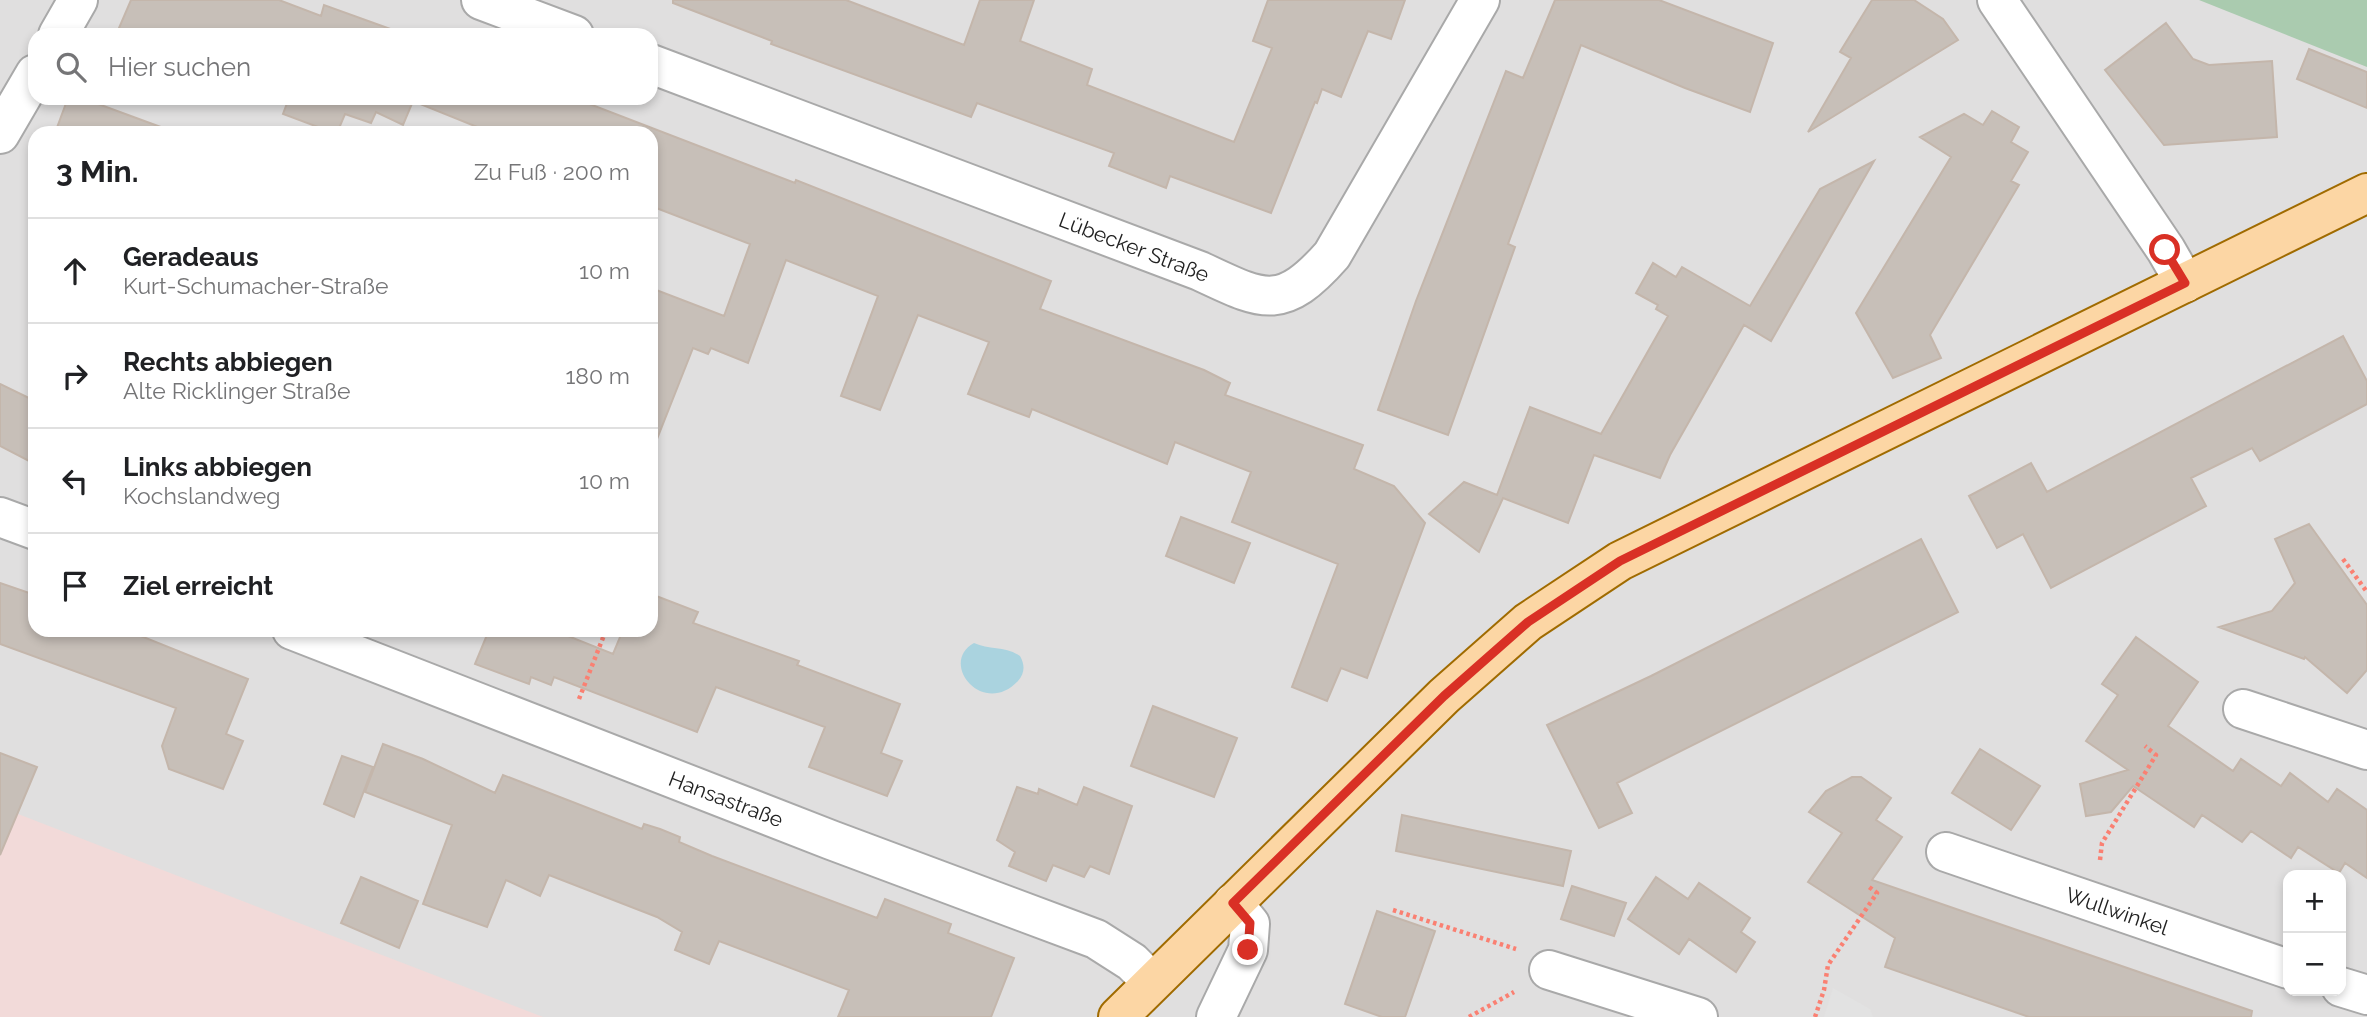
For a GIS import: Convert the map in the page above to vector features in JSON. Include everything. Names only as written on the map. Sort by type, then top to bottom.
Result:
[{"type":"main road","points":[[1118,1017],[1453,687],[1528,622],[1620,561],[2367,193]]},
{"type":"street","points":[[62,28],[78,0]]},
{"type":"street","points":[[481,0],[555,28]]},
{"type":"street","name":"Lübecker Straße","points":[[658,67],[1200,271],[1251,294],[1269,297],[1294,289],[1312,277],[1332,255],[1480,0]]},
{"type":"street","points":[[1997,0],[2185,283]]},
{"type":"street","points":[[0,134],[28,86]]},
{"type":"street","points":[[0,517],[28,527]]},
{"type":"street","name":"Hansastraße","points":[[310,637],[1096,939],[1132,962],[1152,982]]},
{"type":"street","points":[[2243,709],[2367,750]]},
{"type":"street","name":"Wullwinkel","points":[[1946,852],[2283,967]]},
{"type":"street","points":[[1216,1017],[1248,950],[1250,923],[1233,903]]},
{"type":"street","points":[[1549,970],[1698,1017]]},
{"type":"street","points":[[2346,988],[2367,995]]},
{"type":"path","points":[[2343,559],[2367,592]]},
{"type":"path","points":[[565,736],[603,637]]},
{"type":"path","points":[[2095,903],[2102,843],[2156,755],[2145,746]]},
{"type":"path","points":[[1815,1017],[1824,990],[1828,965],[1877,893],[1869,887]]},
{"type":"path","points":[[1393,909],[1530,953],[1549,970],[1469,1017]]},
{"type":"shaded area","points":[[0,0],[2367,0],[2367,1017],[0,1017]]},
{"type":"shaded area","points":[[0,807],[330,935],[543,1017],[0,1017]]},
{"type":"shaded area","points":[[1833,988],[1870,1009],[1873,1017],[1824,1017]]},
{"type":"green space","points":[[2199,0],[2367,0],[2367,67]]},
{"type":"water","points":[[974,643],[1020,656],[1023,669],[1018,681],[1005,691],[991,693],[979,691],[969,683],[963,674],[961,663],[964,652]]},
{"type":"building","points":[[131,0],[279,0],[321,16],[324,5],[388,28],[119,28]]},
{"type":"building","points":[[673,0],[846,0],[964,45],[980,0],[1034,0],[1020,41],[1092,69],[1087,85],[1234,142],[1272,48],[1253,41],[1268,0],[1405,0],[1391,39],[1368,31],[1341,97],[1322,89],[1271,213],[1170,176],[1166,188],[1109,166],[1114,153],[977,103],[971,117],[771,44],[772,41],[673,3]]},
{"type":"building","points":[[1555,0],[1659,0],[1773,43],[1750,112],[1581,45],[1508,244],[1515,247],[1448,435],[1378,410],[1416,301],[1506,71],[1523,78]]},
{"type":"building","points":[[1872,0],[1914,0],[1943,19],[1958,40],[1808,132],[1851,58],[1840,52]]},
{"type":"building","points":[[2166,23],[2193,59],[2209,65],[2272,61],[2277,137],[2164,145],[2105,70]]},
{"type":"building","points":[[2309,49],[2367,72],[2367,108],[2297,79]]},
{"type":"building","points":[[65,105],[101,105],[158,126],[58,126]]},
{"type":"building","points":[[286,105],[411,105],[403,125],[376,112],[371,123],[345,114],[340,126],[315,126],[283,114]]},
{"type":"building","points":[[423,105],[592,105],[647,126],[475,126]]},
{"type":"building","points":[[1992,111],[2019,127],[2011,142],[2028,152],[2011,181],[2019,185],[1930,335],[1941,358],[1893,378],[1856,313],[1951,157],[1920,137],[1964,114],[1983,125]]},
{"type":"building","points":[[658,130],[795,183],[796,180],[1051,281],[1040,309],[1204,370],[1230,383],[1225,395],[1363,445],[1354,469],[1394,486],[1425,523],[1367,678],[1341,668],[1327,701],[1292,687],[1338,564],[1232,522],[1251,472],[1175,442],[1167,464],[1032,409],[1029,417],[968,394],[989,342],[918,315],[880,410],[841,396],[878,296],[786,260],[748,363],[711,348],[708,354],[693,348],[658,436],[658,291],[724,316],[750,244],[658,209]]},
{"type":"building","points":[[1874,161],[1771,341],[1744,325],[1670,455],[1660,478],[1594,455],[1568,523],[1503,498],[1479,552],[1429,514],[1464,482],[1497,495],[1530,407],[1601,434],[1668,316],[1656,309],[1658,305],[1636,293],[1653,263],[1676,277],[1682,267],[1750,306],[1820,189]]},
{"type":"building","points":[[2343,336],[2367,381],[2367,404],[2260,461],[2252,448],[2191,478],[2206,506],[2051,588],[2023,534],[1997,548],[1969,496],[2031,463],[2047,492]]},
{"type":"building","points":[[0,384],[28,398],[28,460],[0,446]]},
{"type":"building","points":[[1181,517],[1250,543],[1234,583],[1166,556]]},
{"type":"building","points":[[2309,524],[2367,605],[2367,670],[2347,693],[2305,657],[2304,659],[2219,627],[2272,611],[2295,583],[2275,539]]},
{"type":"building","points":[[1921,539],[1958,612],[1617,783],[1632,813],[1599,828],[1547,725],[1651,676]]},
{"type":"building","points":[[0,583],[28,593],[28,637],[143,637],[248,679],[226,734],[243,741],[223,789],[169,769],[162,746],[176,708],[0,644]]},
{"type":"building","points":[[658,597],[698,612],[693,623],[799,661],[797,665],[900,704],[881,753],[902,761],[887,796],[809,767],[825,727],[716,687],[697,732],[554,677],[551,685],[531,677],[529,684],[475,664],[486,637],[570,637],[613,654],[620,637],[658,637]]},
{"type":"building","points":[[2136,637],[2198,682],[2168,726],[2233,771],[2241,759],[2281,786],[2290,773],[2328,802],[2337,789],[2367,810],[2367,878],[2345,863],[2341,870],[2334,870],[2298,847],[2291,858],[2251,831],[2242,842],[2202,815],[2194,827],[2133,786],[2111,812],[2086,816],[2080,784],[2128,770],[2086,741],[2118,695],[2102,684]]},
{"type":"building","points":[[1153,706],[1237,738],[1214,797],[1131,766]]},
{"type":"building","points":[[383,744],[423,759],[495,793],[503,775],[642,829],[644,824],[660,829],[680,837],[679,842],[712,856],[877,918],[885,899],[951,924],[948,933],[1014,958],[991,1017],[838,1017],[849,990],[719,941],[709,964],[675,950],[682,932],[657,917],[549,875],[540,896],[506,880],[487,927],[423,904],[452,825],[365,792]]},
{"type":"building","points":[[1980,749],[2040,786],[2011,830],[1952,793]]},
{"type":"building","points":[[0,753],[37,767],[0,855]]},
{"type":"building","points":[[342,756],[373,767],[354,817],[324,804]]},
{"type":"building","points":[[1852,777],[1861,777],[1891,798],[1876,820],[1902,837],[1872,880],[2252,1011],[2251,1017],[2029,1017],[1885,967],[1895,938],[1808,882],[1842,833],[1809,812],[1826,791]]},
{"type":"building","points":[[1017,787],[1038,794],[1039,789],[1077,805],[1084,787],[1132,806],[1109,874],[1090,866],[1084,877],[1053,865],[1046,881],[1009,866],[1015,852],[997,840]]},
{"type":"building","points":[[1402,815],[1571,851],[1563,886],[1396,851]]},
{"type":"building","points":[[361,877],[418,901],[399,948],[341,923]]},
{"type":"building","points":[[1656,877],[1688,899],[1699,883],[1750,918],[1741,932],[1755,942],[1736,972],[1689,939],[1679,954],[1628,919]]},
{"type":"building","points":[[1572,886],[1626,903],[1614,936],[1561,919]]},
{"type":"building","points":[[1377,911],[1435,931],[1405,1017],[1382,1017],[1345,1004]]},
{"type":"route","points":[[1248,950],[1250,923],[1233,903],[1444,696],[1528,622],[1620,561],[2185,283],[2165,250]]}]
